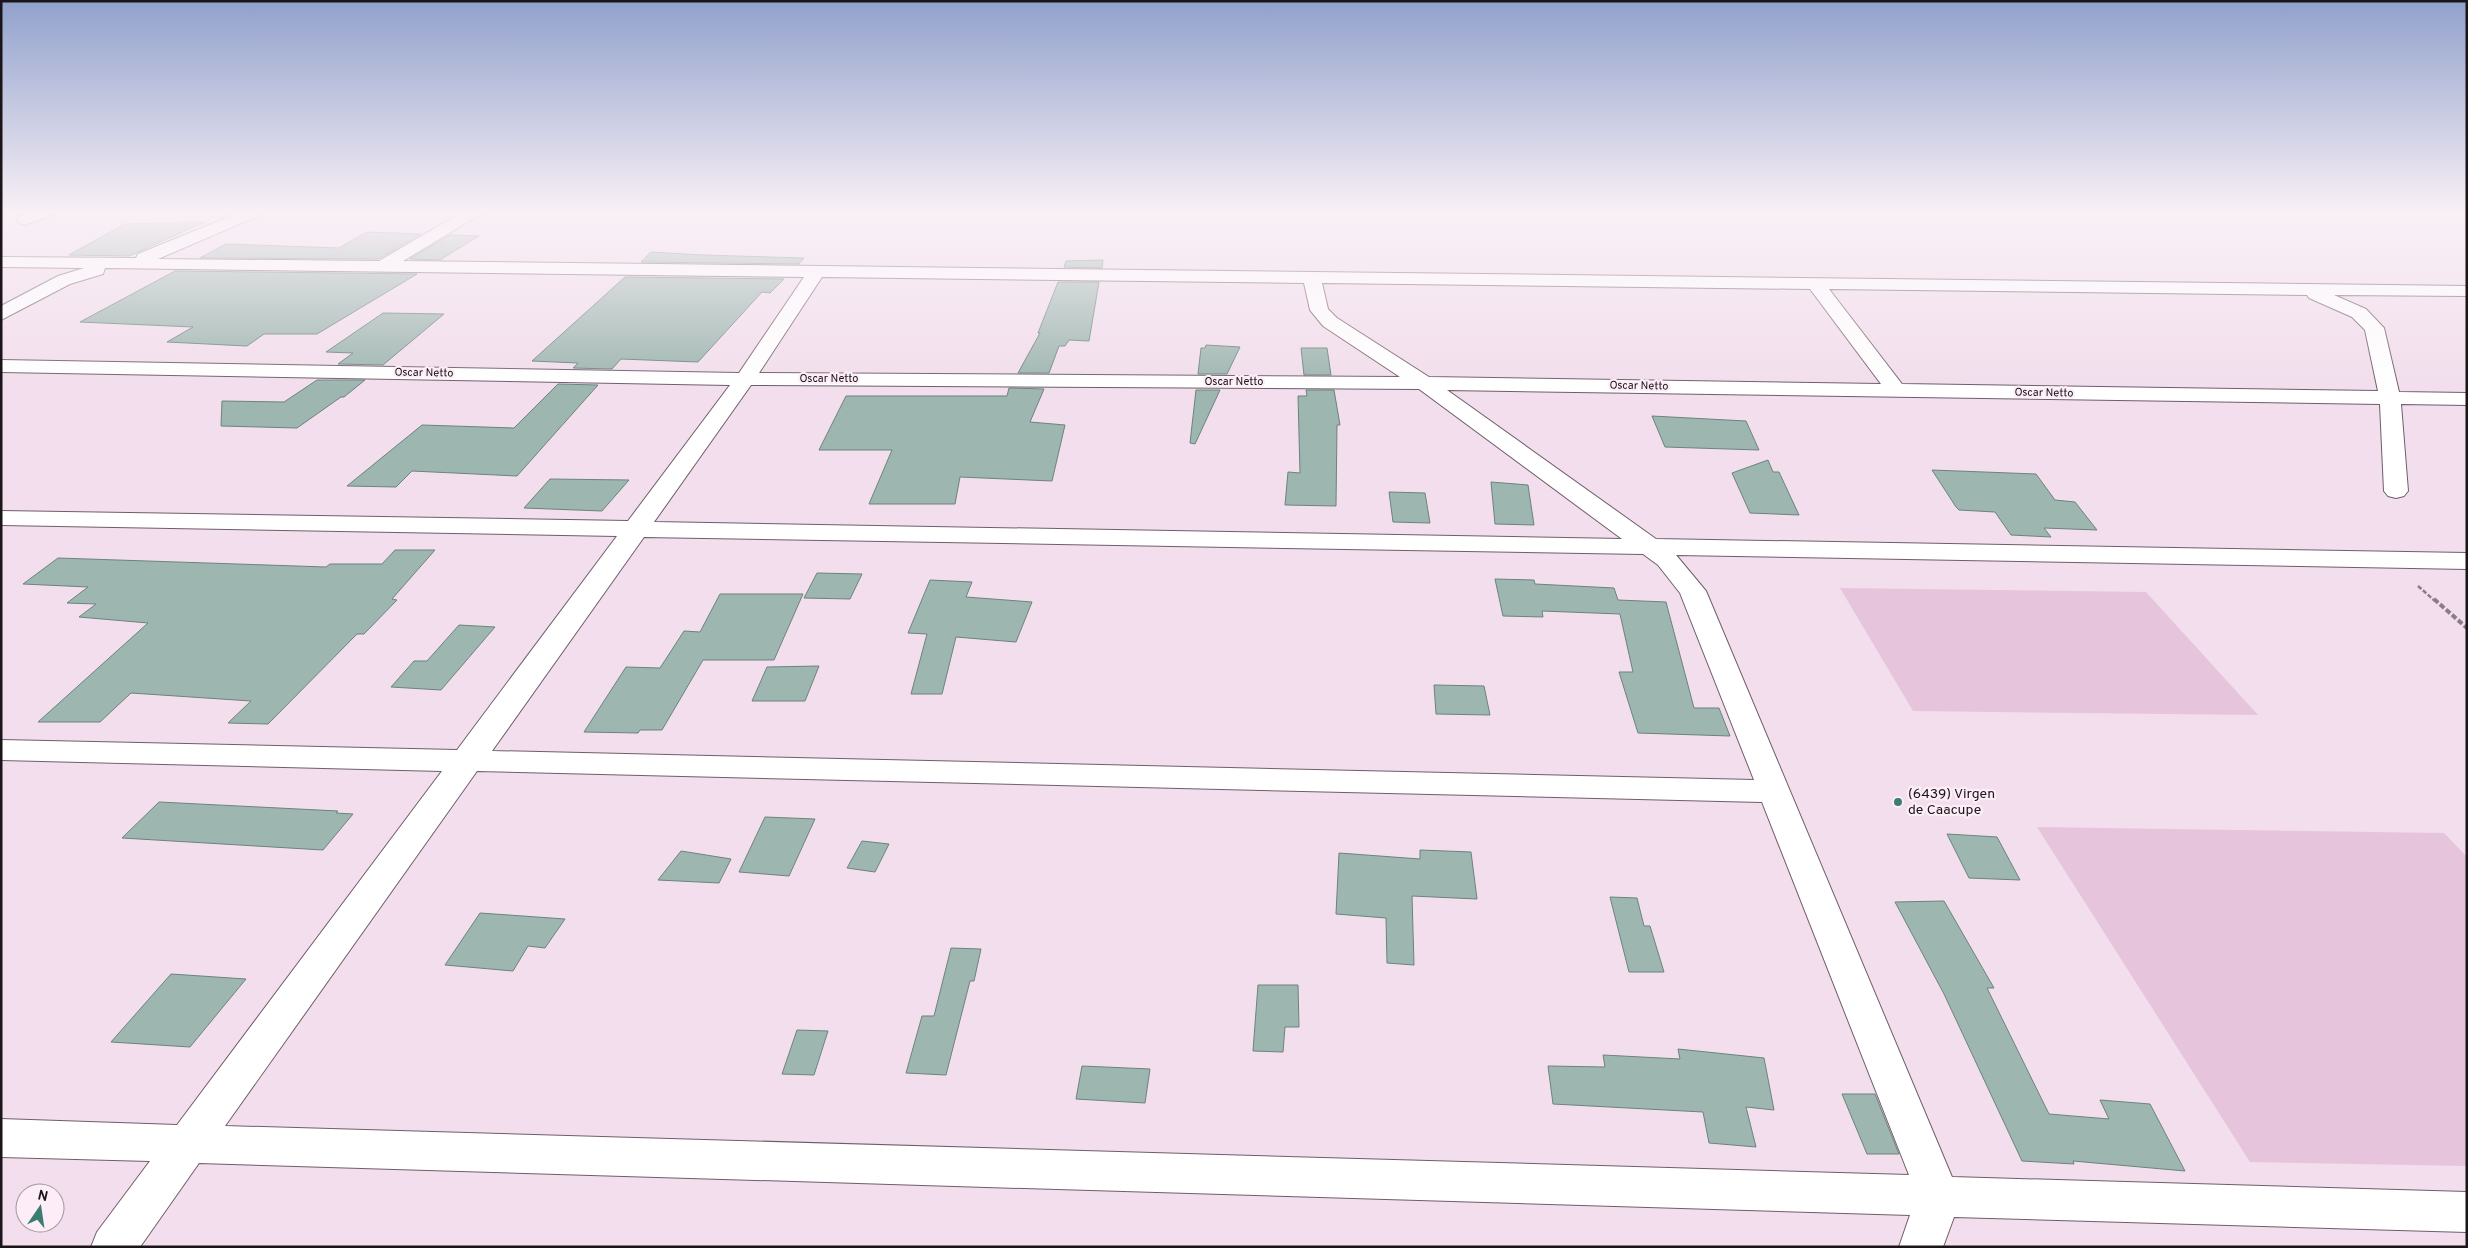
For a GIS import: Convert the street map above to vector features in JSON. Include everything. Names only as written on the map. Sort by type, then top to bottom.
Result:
[{"type":"street","points":[[1,314],[64,280],[101,269]]},
{"type":"street","points":[[664,269],[2467,290]]},
{"type":"street","points":[[113,1247],[745,379],[817,271]]},
{"type":"street","points":[[1312,277],[1319,310],[1330,322],[1424,383],[1650,546],[1667,560],[1693,592],[1939,1196],[1921,1247]]},
{"type":"street","points":[[1815,283],[1896,390]]},
{"type":"street","points":[[2305,289],[2358,313],[2374,328],[2378,338],[2390,398],[2396,491]]},
{"type":"street","name":"Oscar Netto","points":[[1,366],[745,379],[1424,383],[2467,399]]},
{"type":"street","points":[[1,518],[2467,561]]},
{"type":"street","points":[[1,750],[1774,791]]},
{"type":"street","points":[[1,1138],[2467,1212]]},
{"type":"path","points":[[2386,559],[2467,628]]},
{"type":"shaded area","points":[[1840,588],[2146,592],[2258,715],[1913,711]]},
{"type":"shaded area","points":[[2037,827],[2444,833],[2467,857],[2467,1166],[2250,1162]]},
{"type":"building","points":[[175,271],[417,274],[317,334],[264,334],[247,346],[167,342],[193,327],[80,322]]},
{"type":"building","points":[[625,277],[784,279],[770,293],[762,292],[698,362],[621,359],[612,369],[573,368],[578,363],[532,361]]},
{"type":"building","points":[[1058,282],[1099,282],[1089,341],[1069,340],[1065,346],[1059,346],[1049,373],[1018,373],[1040,333],[1038,333]]},
{"type":"building","points":[[383,313],[444,314],[383,365],[338,364],[353,353],[326,352]]},
{"type":"building","points":[[1206,345],[1240,347],[1227,374],[1198,374],[1201,348],[1205,348]]},
{"type":"building","points":[[1301,348],[1327,348],[1331,375],[1304,375]]},
{"type":"building","points":[[317,380],[365,380],[344,397],[341,397],[297,428],[221,426],[222,401],[284,402]]},
{"type":"building","points":[[558,384],[598,385],[517,476],[412,471],[396,487],[347,486],[422,425],[514,428]]},
{"type":"building","points":[[1009,388],[1044,389],[1030,422],[1065,425],[1052,481],[960,477],[955,504],[869,504],[892,450],[819,450],[846,396],[1007,396]]},
{"type":"building","points":[[1196,390],[1220,390],[1195,444],[1190,443]]},
{"type":"building","points":[[1306,390],[1334,390],[1340,425],[1337,425],[1336,506],[1285,505],[1288,472],[1300,473],[1298,396],[1307,396]]},
{"type":"building","points":[[1652,416],[1746,421],[1759,450],[1665,447]]},
{"type":"building","points":[[1768,460],[1773,472],[1779,472],[1799,515],[1750,513],[1732,473]]},
{"type":"building","points":[[1932,470],[2036,474],[2055,500],[2075,502],[2097,530],[2044,528],[2051,537],[2011,535],[1995,512],[1959,510]]},
{"type":"building","points":[[550,479],[629,480],[602,511],[524,508]]},
{"type":"building","points":[[1491,482],[1528,485],[1534,525],[1495,524]]},
{"type":"building","points":[[1389,492],[1425,493],[1430,523],[1393,522]]},
{"type":"building","points":[[395,550],[435,550],[392,599],[397,600],[364,634],[357,634],[268,724],[228,723],[251,701],[131,693],[100,722],[38,722],[148,623],[79,617],[96,604],[67,603],[88,587],[23,584],[58,558],[326,567],[330,564],[382,564]]},
{"type":"building","points":[[817,573],[862,574],[850,599],[804,598]]},
{"type":"building","points":[[1495,579],[1534,580],[1535,584],[1614,588],[1618,600],[1666,602],[1694,708],[1719,708],[1730,736],[1638,733],[1619,672],[1633,672],[1620,614],[1542,611],[1543,617],[1503,616]]},
{"type":"building","points":[[930,580],[972,582],[966,597],[1032,602],[1016,642],[956,637],[942,694],[911,694],[927,634],[908,633]]},
{"type":"building","points":[[720,594],[803,594],[774,660],[703,660],[662,730],[640,730],[638,733],[584,732],[626,667],[660,668],[684,631],[700,632]]},
{"type":"building","points":[[459,625],[495,627],[441,690],[391,687],[414,661],[427,661]]},
{"type":"building","points":[[819,666],[805,701],[752,701],[767,667]]},
{"type":"building","points":[[1434,685],[1484,686],[1490,715],[1436,714]]},
{"type":"building","points":[[159,802],[338,811],[336,813],[353,814],[323,850],[122,838]]},
{"type":"building","points":[[765,817],[815,819],[789,876],[739,872]]},
{"type":"building","points":[[1947,834],[1997,837],[2020,880],[1969,878]]},
{"type":"building","points":[[862,841],[889,844],[875,872],[847,868]]},
{"type":"building","points":[[1420,850],[1471,852],[1477,899],[1412,896],[1414,965],[1387,963],[1386,918],[1336,914],[1339,853],[1420,859]]},
{"type":"building","points":[[681,851],[731,859],[719,883],[658,880]]},
{"type":"building","points":[[1610,897],[1637,898],[1644,926],[1650,926],[1664,972],[1629,972]]},
{"type":"building","points":[[1944,901],[1994,988],[1987,988],[2049,1114],[2109,1119],[2100,1100],[2150,1104],[2185,1171],[2073,1161],[2074,1164],[2022,1161],[1944,994],[1895,902]]},
{"type":"building","points":[[480,913],[565,919],[545,948],[528,946],[513,971],[445,965]]},
{"type":"building","points":[[951,948],[981,949],[974,981],[970,981],[946,1075],[906,1073],[922,1016],[934,1016]]},
{"type":"building","points":[[171,974],[246,979],[190,1047],[111,1042]]},
{"type":"building","points":[[1258,985],[1298,985],[1299,1027],[1285,1027],[1283,1052],[1253,1051]]},
{"type":"building","points":[[797,1030],[828,1031],[814,1075],[782,1074]]},
{"type":"building","points":[[1678,1049],[1764,1058],[1774,1110],[1746,1107],[1756,1147],[1709,1143],[1703,1112],[1553,1104],[1548,1066],[1605,1067],[1603,1055],[1680,1059]]},
{"type":"building","points":[[1082,1066],[1150,1069],[1145,1103],[1076,1099]]},
{"type":"building","points":[[1842,1094],[1875,1094],[1899,1154],[1867,1154]]},
{"type":"place","name":"(6439) Virgen de Caacupe","points":[[1898,802]]}]
